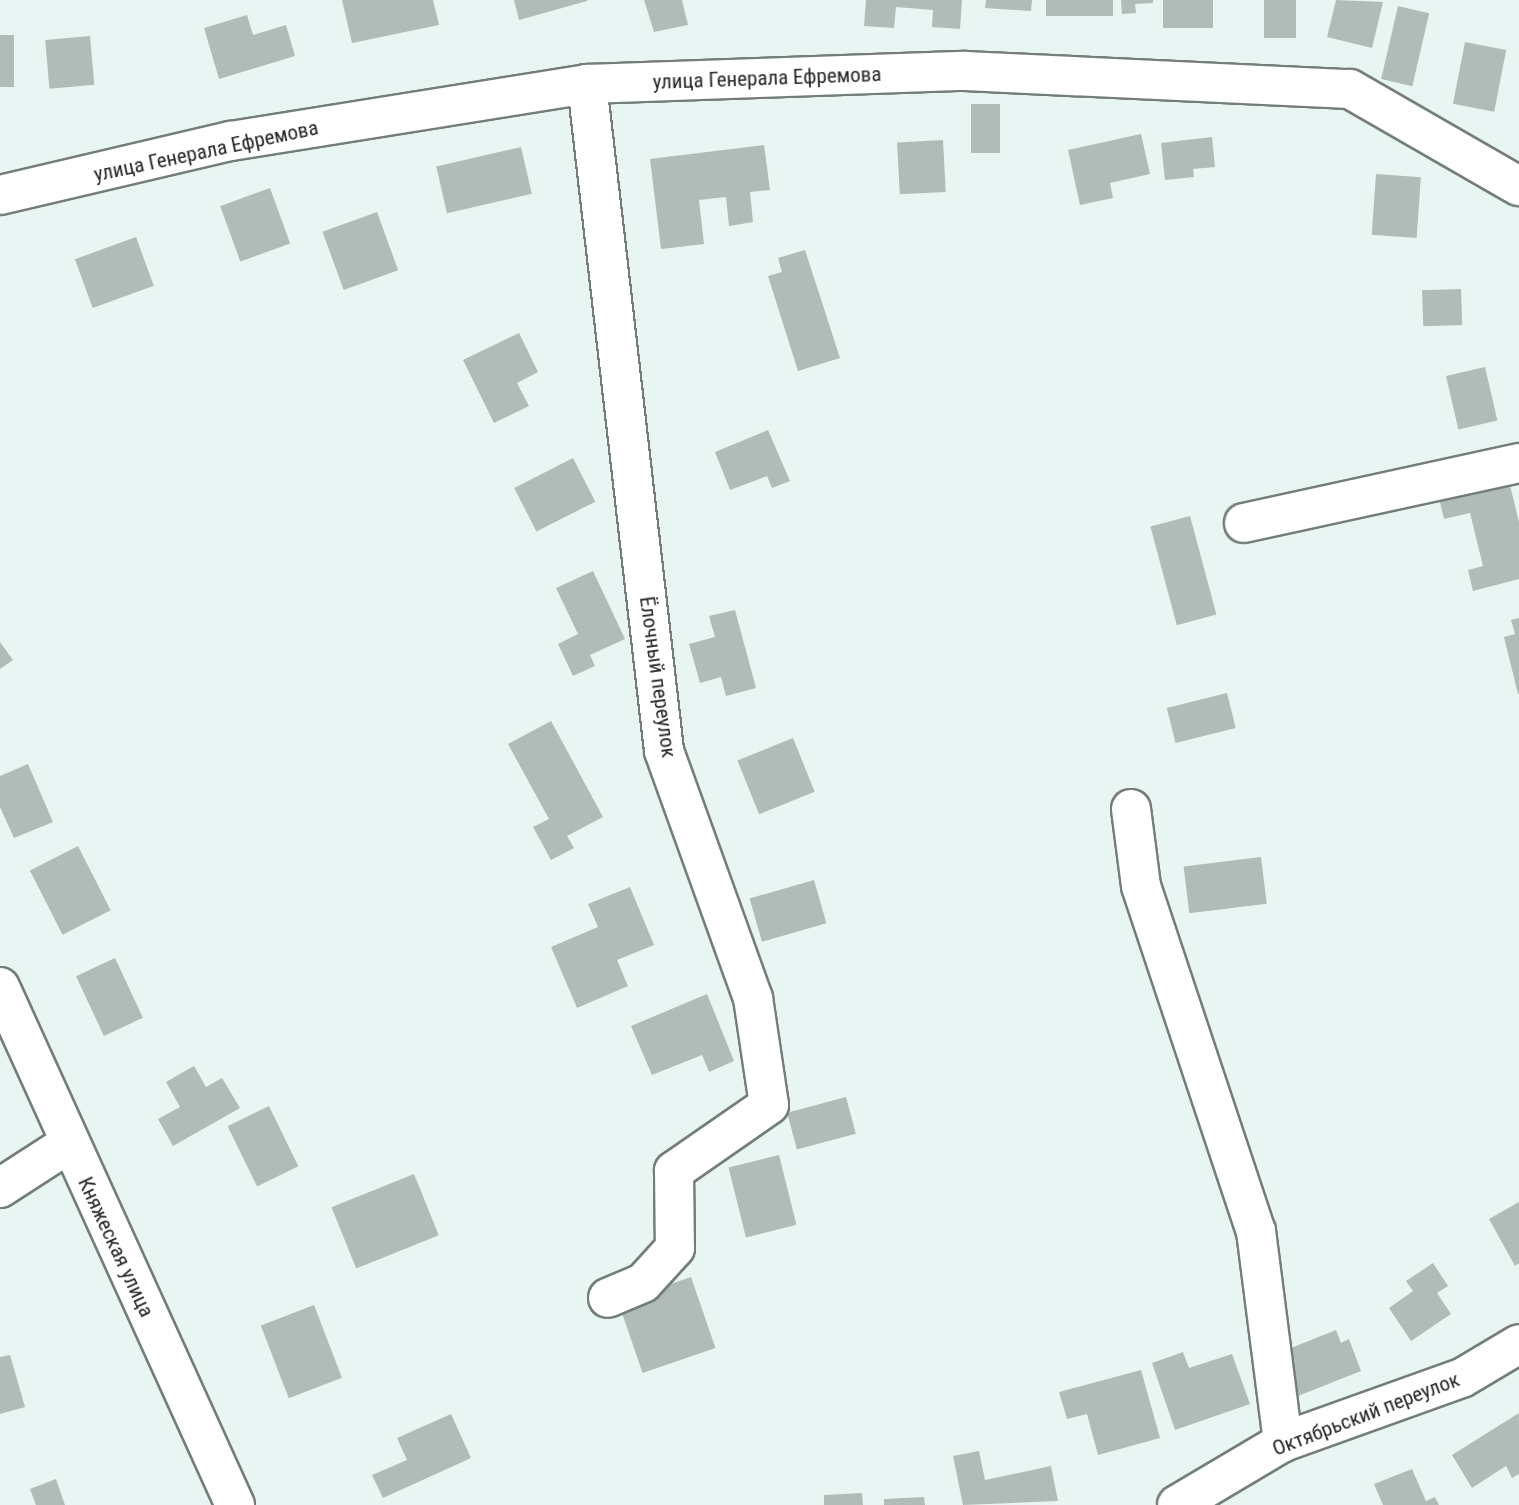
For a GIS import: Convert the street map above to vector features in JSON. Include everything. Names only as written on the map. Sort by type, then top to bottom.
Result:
[{"type":"street","name":"улица Генерала Ефремова","points":[[0,195],[231,141],[587,84],[965,71],[1350,89],[1519,186]]},
{"type":"street","name":"Ёлочный переулок","points":[[587,84],[664,751],[753,998],[769,1105],[674,1171],[675,1248],[643,1283],[608,1298]]},
{"type":"street","points":[[1244,523],[1519,463]]},
{"type":"street","points":[[1131,809],[1141,886],[1256,1231],[1283,1441]]},
{"type":"street","name":"Княжеская улица","points":[[0,987],[68,1144],[235,1505]]},
{"type":"street","points":[[0,1188],[68,1144]]},
{"type":"street","name":"Октябрьский переулок","points":[[1177,1505],[1283,1441],[1462,1378],[1519,1344]]},
{"type":"building","points":[[342,0],[433,0],[439,25],[352,43]]},
{"type":"building","points":[[514,0],[587,0],[587,1],[519,20]]},
{"type":"building","points":[[644,0],[682,0],[688,25],[654,32]]},
{"type":"building","points":[[866,0],[962,0],[960,29],[932,27],[933,10],[896,7],[894,28],[864,26]]},
{"type":"building","points":[[986,0],[1032,0],[1031,11],[985,8]]},
{"type":"building","points":[[1046,0],[1113,0],[1113,16],[1046,16]]},
{"type":"building","points":[[1121,0],[1153,0],[1153,3],[1135,4],[1136,13],[1122,14]]},
{"type":"building","points":[[1163,0],[1213,0],[1213,28],[1163,28]]},
{"type":"building","points":[[1264,0],[1296,0],[1296,38],[1264,38]]},
{"type":"building","points":[[1336,0],[1383,2],[1372,48],[1327,37]]},
{"type":"building","points":[[1398,6],[1429,13],[1412,86],[1381,79]]},
{"type":"building","points":[[247,15],[253,35],[286,25],[295,56],[219,79],[204,28]]},
{"type":"building","points":[[0,35],[14,35],[14,87],[0,87]]},
{"type":"building","points":[[90,36],[94,85],[49,89],[45,40]]},
{"type":"building","points":[[1465,42],[1506,50],[1494,112],[1453,104]]},
{"type":"building","points":[[971,104],[1000,104],[1000,153],[971,153]]},
{"type":"building","points":[[1141,134],[1150,174],[1110,183],[1113,198],[1080,205],[1068,150]]},
{"type":"building","points":[[1212,137],[1215,167],[1193,169],[1194,177],[1165,180],[1161,143]]},
{"type":"building","points":[[943,140],[946,192],[900,194],[897,142]]},
{"type":"building","points":[[764,145],[770,190],[750,192],[753,222],[729,226],[726,197],[699,200],[704,244],[661,249],[650,159]]},
{"type":"building","points":[[521,147],[532,194],[447,213],[436,167]]},
{"type":"building","points":[[1376,174],[1421,177],[1417,238],[1372,235]]},
{"type":"building","points":[[270,188],[290,243],[240,262],[220,206]]},
{"type":"building","points":[[377,212],[398,270],[344,290],[322,232]]},
{"type":"building","points":[[136,237],[154,286],[93,308],[75,259]]},
{"type":"building","points":[[805,250],[840,358],[798,371],[768,276],[782,272],[778,258]]},
{"type":"building","points":[[1461,289],[1462,325],[1423,326],[1422,290]]},
{"type":"building","points":[[519,333],[538,372],[517,383],[529,406],[494,423],[463,360]]},
{"type":"building","points":[[1485,367],[1497,421],[1458,430],[1446,376]]},
{"type":"building","points":[[768,430],[790,481],[772,488],[767,476],[730,490],[715,452]]},
{"type":"building","points":[[573,458],[595,502],[536,532],[514,488]]},
{"type":"building","points":[[1507,473],[1519,522],[1519,579],[1473,591],[1468,570],[1483,566],[1470,513],[1444,519],[1437,490]]},
{"type":"building","points":[[1190,516],[1216,615],[1177,625],[1150,527]]},
{"type":"building","points":[[593,571],[625,639],[590,655],[595,666],[573,676],[558,644],[578,634],[556,588]]},
{"type":"building","points":[[735,610],[756,688],[726,696],[721,677],[700,683],[689,644],[715,637],[709,616]]},
{"type":"building","points":[[1519,618],[1518,694],[1504,637],[1515,634],[1511,620]]},
{"type":"building","points":[[0,642],[13,660],[0,669]]},
{"type":"building","points":[[1227,693],[1236,728],[1176,743],[1167,708]]},
{"type":"building","points":[[551,721],[603,817],[567,836],[574,848],[551,860],[533,827],[549,819],[508,744]]},
{"type":"building","points":[[793,738],[815,792],[759,814],[737,760]]},
{"type":"building","points":[[28,764],[53,822],[14,838],[0,807],[0,776]]},
{"type":"building","points":[[78,846],[111,910],[63,935],[30,871]]},
{"type":"building","points":[[1261,857],[1267,904],[1189,913],[1184,867]]},
{"type":"building","points":[[814,880],[826,923],[762,942],[750,898]]},
{"type":"building","points":[[630,887],[654,945],[617,960],[628,986],[577,1008],[551,947],[598,927],[588,904]]},
{"type":"building","points":[[115,958],[143,1018],[104,1036],[76,976]]},
{"type":"building","points":[[707,994],[734,1061],[709,1072],[702,1055],[652,1075],[631,1026]]},
{"type":"building","points":[[194,1066],[206,1087],[222,1078],[240,1108],[173,1146],[158,1119],[180,1107],[166,1082]]},
{"type":"building","points":[[846,1097],[856,1134],[797,1149],[787,1113]]},
{"type":"building","points":[[269,1106],[298,1166],[257,1186],[228,1126]]},
{"type":"building","points":[[779,1155],[796,1225],[746,1237],[729,1168]]},
{"type":"building","points":[[414,1174],[439,1235],[356,1269],[331,1207]]},
{"type":"building","points":[[1519,1202],[1519,1263],[1515,1266],[1489,1219]]},
{"type":"building","points":[[1433,1263],[1448,1286],[1437,1293],[1451,1314],[1411,1341],[1389,1308],[1413,1291],[1406,1281]]},
{"type":"building","points":[[691,1277],[715,1348],[643,1373],[618,1302]]},
{"type":"building","points":[[314,1305],[342,1378],[289,1398],[261,1325]]},
{"type":"building","points":[[1336,1330],[1341,1343],[1349,1339],[1361,1371],[1298,1396],[1281,1352]]},
{"type":"building","points":[[1183,1352],[1189,1368],[1232,1354],[1250,1404],[1175,1430],[1152,1363]]},
{"type":"building","points":[[10,1355],[25,1407],[0,1414],[0,1357]]},
{"type":"building","points":[[1141,1370],[1160,1438],[1098,1455],[1087,1414],[1067,1419],[1059,1392]]},
{"type":"building","points":[[1519,1413],[1519,1474],[1512,1478],[1506,1466],[1472,1488],[1452,1455]]},
{"type":"building","points":[[451,1414],[471,1458],[383,1498],[372,1475],[407,1460],[397,1438]]},
{"type":"building","points":[[979,1451],[985,1480],[1051,1466],[1058,1501],[963,1505],[953,1456]]},
{"type":"building","points":[[1412,1469],[1426,1501],[1435,1497],[1439,1505],[1383,1505],[1374,1484]]},
{"type":"building","points":[[56,1479],[65,1505],[36,1505],[30,1489]]},
{"type":"building","points":[[862,1493],[863,1505],[824,1505],[824,1495]]},
{"type":"building","points":[[924,1497],[925,1505],[884,1505],[884,1499]]}]
